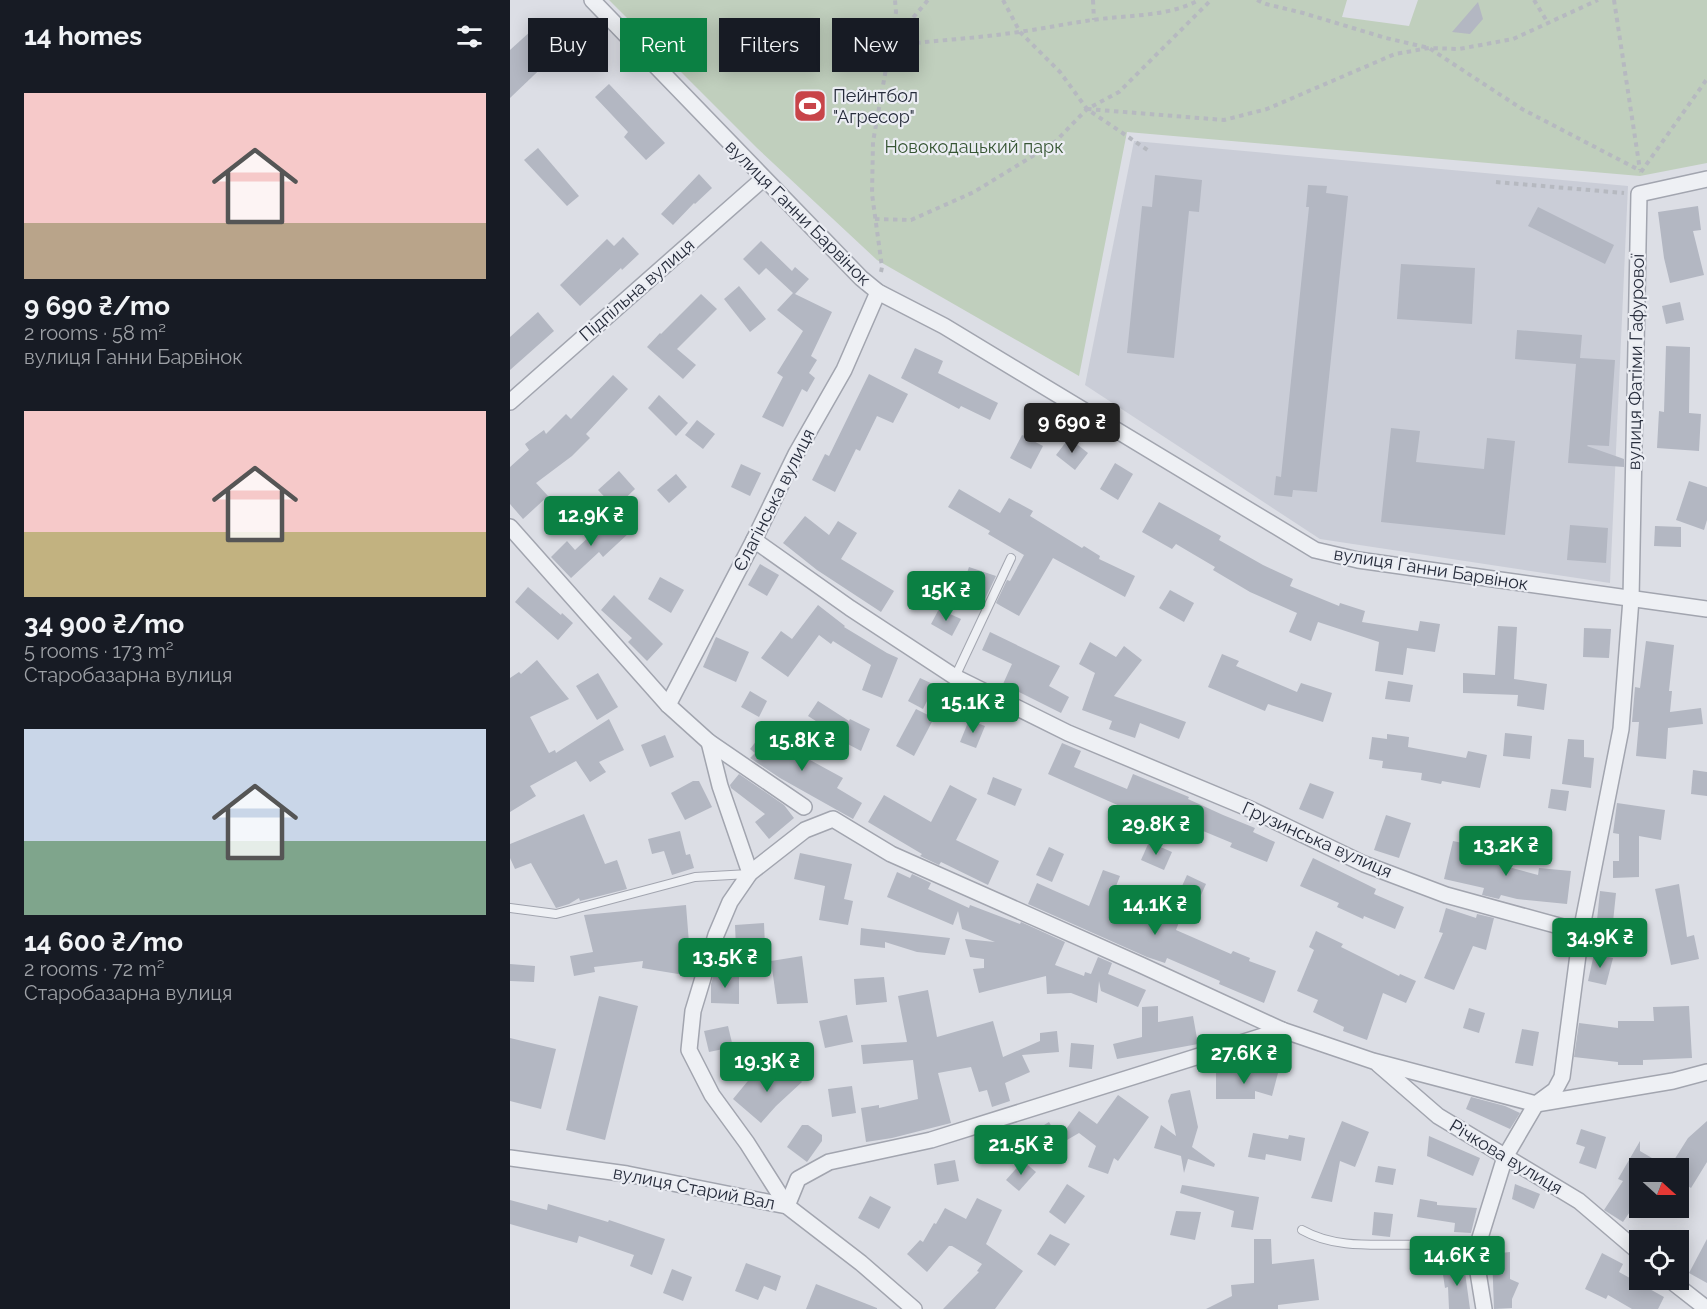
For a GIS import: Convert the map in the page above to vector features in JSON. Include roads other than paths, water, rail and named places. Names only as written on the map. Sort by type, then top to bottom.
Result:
[{"type":"street","name":"вулиця Ганни Барвінок","points":[[591,0],[763,179],[861,278],[878,292],[944,326],[1315,550],[1358,560],[1707,609]]},
{"type":"street","name":"Підпільна вулиця","points":[[510,402],[763,179]]},
{"type":"street","name":"вулиця Фатіми Гафурової","points":[[1476,1254],[1504,1157],[1536,1104],[1555,1090],[1562,1077],[1581,932],[1621,729],[1631,599],[1639,194],[1707,179]]},
{"type":"street","name":"Єлагінська вулиця","points":[[668,705],[796,454],[844,370],[878,292]]},
{"type":"street","points":[[510,527],[668,705],[709,742],[804,807]]},
{"type":"street","name":"Грузинська вулиця","points":[[754,540],[850,608],[955,676],[1068,733],[1250,809],[1364,864],[1446,895],[1581,932]]},
{"type":"street","points":[[709,742],[720,786],[750,873]]},
{"type":"street","points":[[787,1206],[747,1143],[712,1095],[689,1050],[693,1011],[730,902],[750,873],[806,830],[833,819],[891,854],[1141,964],[1282,1030],[1373,1061],[1536,1104],[1672,1081],[1707,1072]]},
{"type":"street","points":[[787,1206],[798,1179],[829,1162],[931,1140],[1282,1030]]},
{"type":"street","name":"Річкова вулиця","points":[[1373,1061],[1438,1116],[1579,1202],[1629,1244]]},
{"type":"street","name":"вулиця Старий Вал","points":[[510,1158],[627,1174],[787,1206],[861,1263],[914,1309]]},
{"type":"street","points":[[1476,1254],[1484,1309]]},
{"type":"street","points":[[1683,1290],[1707,1309]]},
{"type":"lane","points":[[955,676],[1011,558]]},
{"type":"lane","points":[[510,908],[556,914],[695,877],[750,873]]},
{"type":"lane","points":[[1302,1230],[1312,1236],[1344,1245],[1461,1246],[1476,1254]]},
{"type":"place","name":"Пейнтбол \"Агресор\"","points":[[810,106]]},
{"type":"park label","name":"Новокодацький парк","points":[[974,147]]}]
